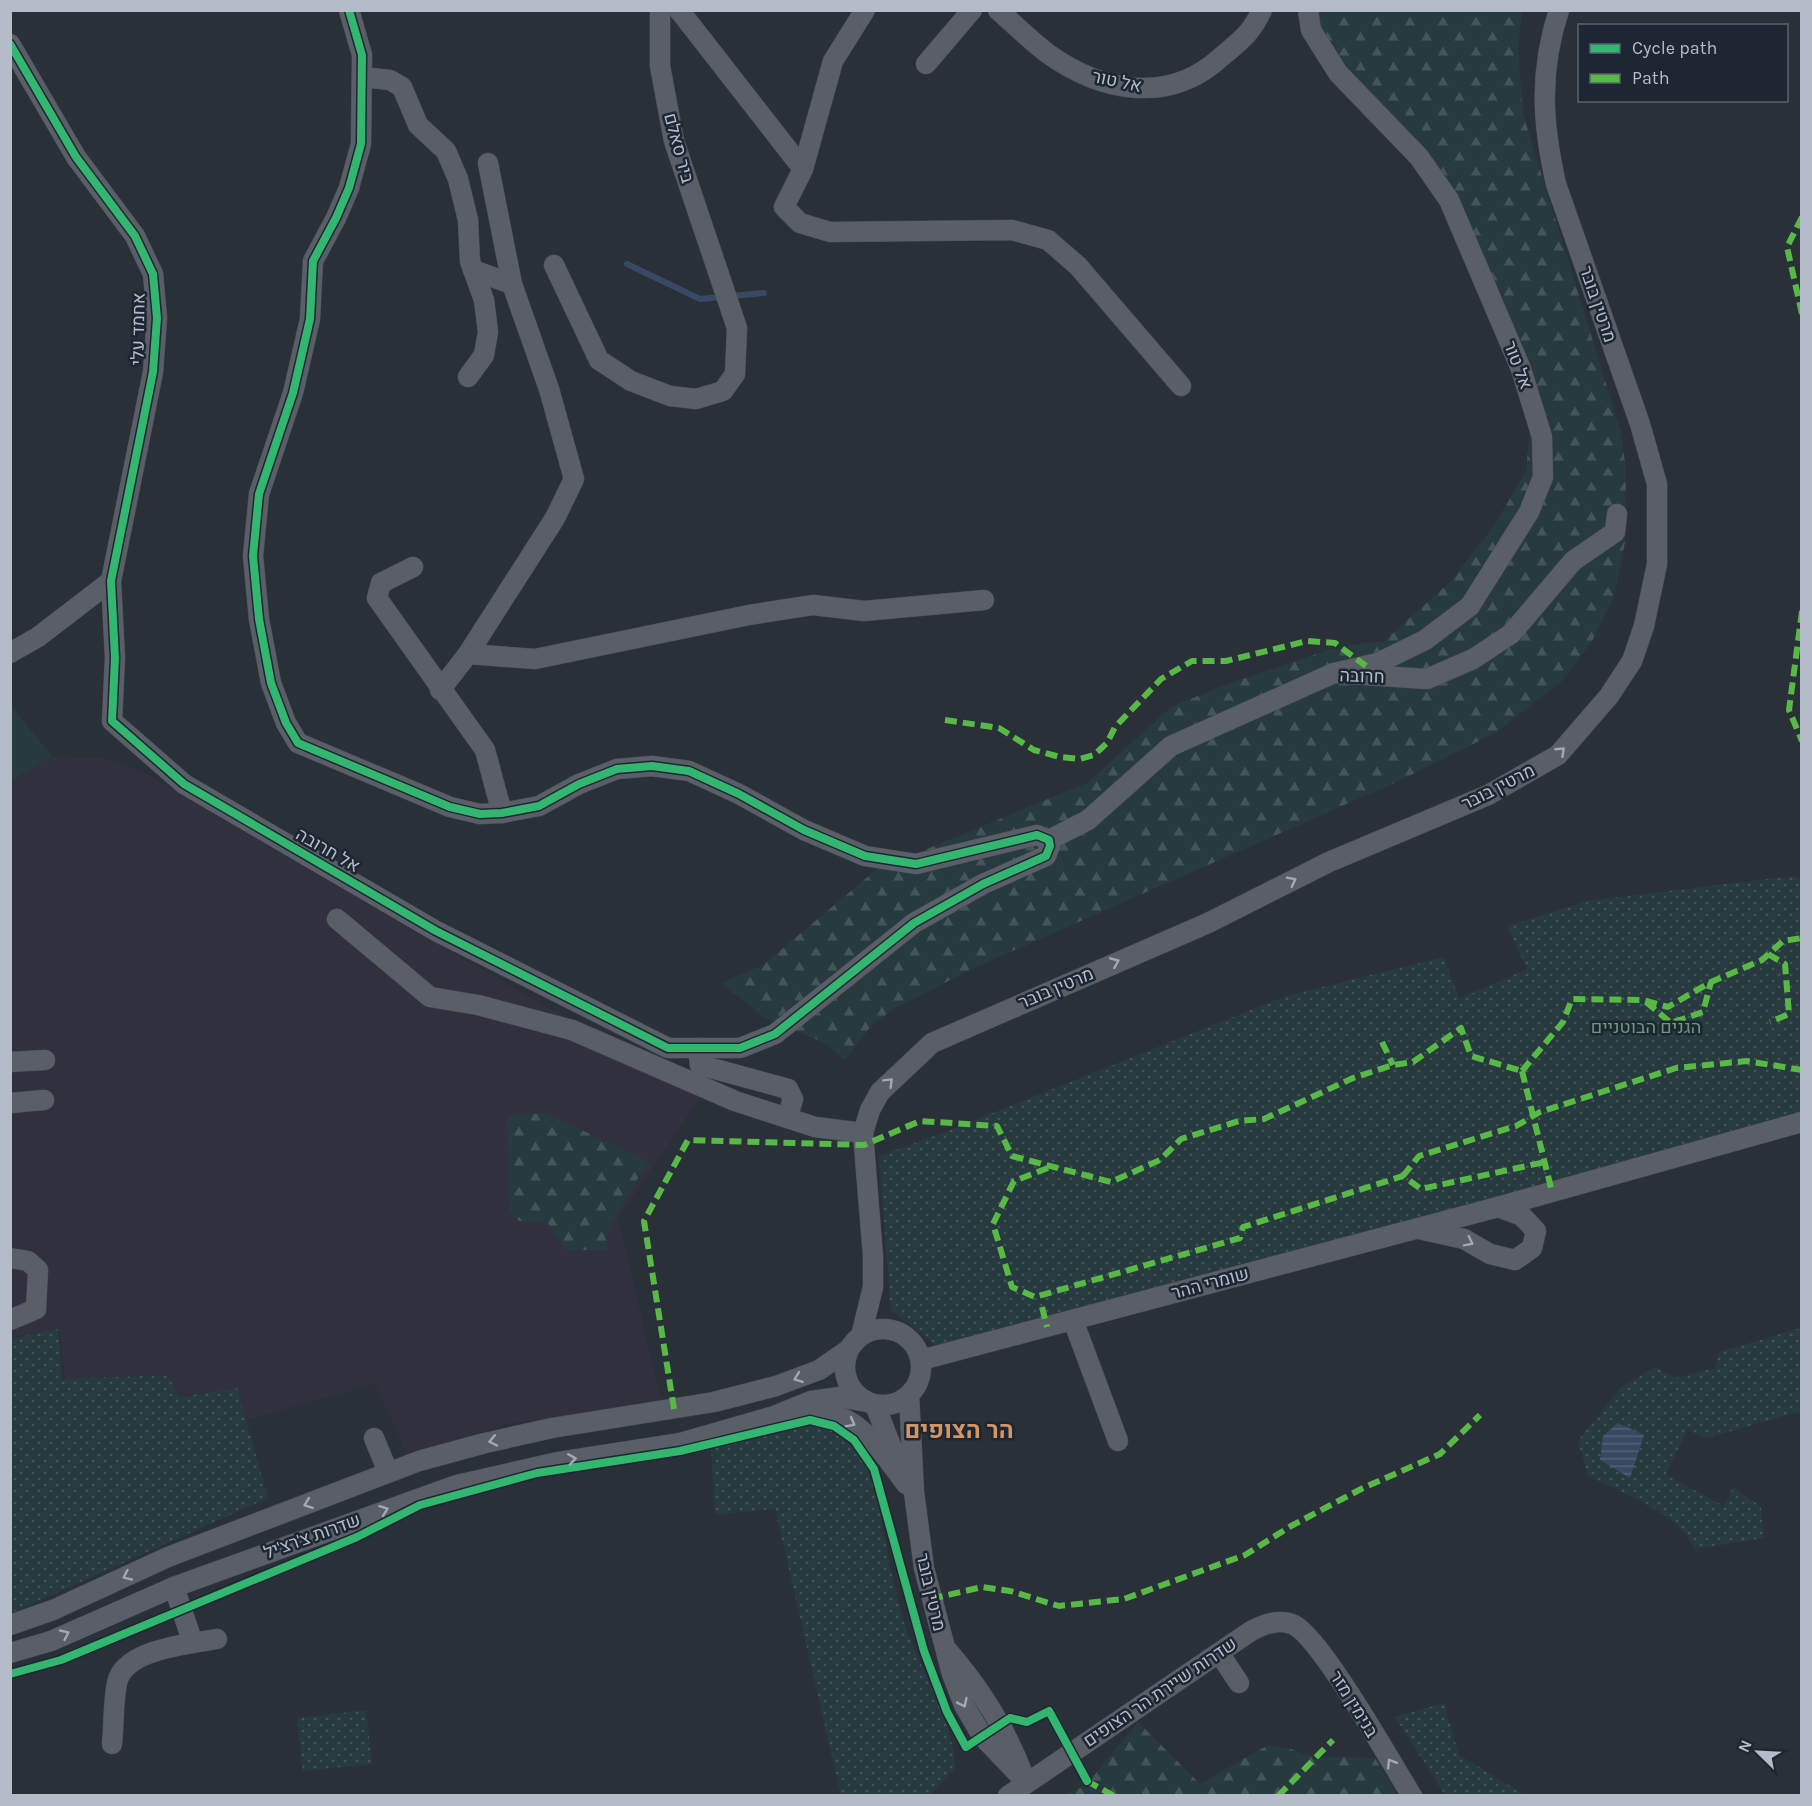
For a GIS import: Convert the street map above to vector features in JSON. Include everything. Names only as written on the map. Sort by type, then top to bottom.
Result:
[{"type":"street","points":[[349,10],[362,54],[361,144],[336,218],[313,261],[310,320],[295,382],[259,494],[252,556],[259,619],[271,683],[286,723],[298,743],[450,807],[480,814],[502,813],[539,806],[579,784],[617,769],[652,766],[689,771],[739,794],[804,830],[865,856],[916,864],[1037,835],[1049,840],[1050,846],[1046,856],[983,884],[914,923],[775,1034],[740,1048],[698,1048],[700,1065],[788,1089],[793,1099],[787,1118]]},
{"type":"street","name":"ביר סאלם","points":[[554,265],[599,360],[631,381],[670,396],[696,399],[723,391],[735,374],[737,328],[674,141],[660,66],[660,10]]},
{"type":"street","points":[[679,10],[803,169]]},
{"type":"street","points":[[865,10],[833,61],[803,169],[784,207],[800,223],[830,232],[1012,230],[1048,240],[1078,266],[1181,386]]},
{"type":"street","points":[[926,64],[972,10]]},
{"type":"street","name":"אל טור","points":[[998,10],[1048,54],[1093,79],[1139,89],[1176,86],[1203,74],[1252,31],[1262,10]]},
{"type":"street","name":"אל טור","points":[[1308,10],[1311,30],[1338,73],[1419,157],[1449,200],[1521,369],[1542,437],[1543,477],[1529,512],[1470,606],[1416,644],[1378,663],[1334,674]]},
{"type":"street","name":"מרטין בובר","points":[[891,1329],[882,1307],[873,1256],[862,1133],[870,1110],[880,1092],[932,1043],[1208,922],[1329,862],[1488,795],[1558,755],[1603,704],[1632,661],[1644,626],[1657,564],[1658,484],[1556,184],[1548,148],[1543,93],[1550,45],[1559,10]]},
{"type":"street","name":"אחמד עלי","points":[[10,44],[76,157],[135,236],[153,274],[157,318],[153,372],[111,581]]},
{"type":"street","points":[[362,77],[390,80],[402,87],[418,125],[446,151],[458,179],[468,220],[470,261],[484,300],[488,332],[484,355],[468,377]]},
{"type":"street","points":[[440,690],[468,654],[555,518],[573,479],[549,389],[512,284],[488,163]]},
{"type":"street","points":[[473,270],[512,284]]},
{"type":"street","name":"חרובה","points":[[1049,840],[1088,820],[1171,746],[1334,674],[1427,678],[1473,659],[1511,634],[1573,561],[1615,532],[1617,514]]},
{"type":"street","points":[[412,567],[381,583],[376,598],[485,750],[502,813]]},
{"type":"street","points":[[10,653],[38,637],[111,581]]},
{"type":"street","name":"אל חרובה","points":[[111,581],[115,658],[112,722],[184,784],[436,930],[668,1048],[698,1048]]},
{"type":"street","points":[[468,654],[535,659],[749,615],[813,605],[864,611],[984,600]]},
{"type":"street","points":[[337,919],[430,997],[478,1005],[572,1030],[735,1101],[815,1127],[862,1133]]},
{"type":"street","points":[[10,1062],[45,1060]]},
{"type":"street","points":[[10,1103],[44,1100]]},
{"type":"street","name":"שומרי ההר","points":[[921,1360],[1498,1207],[1802,1122]]},
{"type":"street","points":[[1413,1228],[1464,1239],[1490,1254],[1515,1260],[1532,1248],[1536,1231],[1522,1216],[1498,1207]]},
{"type":"street","name":"מרטין בובר","points":[[855,1343],[870,1304],[873,1256]]},
{"type":"street","points":[[10,1258],[28,1261],[38,1270],[36,1309],[10,1320]]},
{"type":"street","points":[[1073,1320],[1118,1441]]},
{"type":"street","points":[[879,1328],[891,1329],[911,1340],[921,1360],[919,1380],[909,1395],[893,1404],[871,1403],[849,1386],[845,1374],[855,1343],[879,1328]]},
{"type":"street","name":"שדרות צ'רצ'יל","points":[[10,1625],[53,1610],[168,1557],[388,1472],[484,1443],[552,1428],[714,1402],[776,1386],[819,1370],[855,1343]]},
{"type":"street","name":"מרטין בובר","points":[[909,1395],[919,1536]]},
{"type":"street","name":"שדרות צ'רצ'יל","points":[[10,1653],[51,1641],[174,1587],[457,1485],[558,1461],[680,1443],[774,1416],[811,1401],[840,1397],[871,1403]]},
{"type":"street","name":"מרטין בובר","points":[[871,1403],[906,1484],[931,1599],[957,1688],[976,1728],[993,1751],[1026,1782]]},
{"type":"street","points":[[774,1416],[799,1411],[824,1411],[849,1421],[875,1442],[906,1484]]},
{"type":"street","points":[[374,1438],[388,1472]]},
{"type":"street","points":[[174,1587],[193,1643]]},
{"type":"street","name":"שדרות שיירת הר הצופים","points":[[1008,1796],[1262,1625],[1287,1623]]},
{"type":"street","name":"בנימין מזר","points":[[1287,1623],[1299,1628],[1316,1646],[1412,1796]]},
{"type":"street","points":[[112,1744],[117,1681],[130,1662],[158,1650],[217,1639]]},
{"type":"street","points":[[1219,1653],[1239,1683]]},
{"type":"shaded area","points":[[10,706],[52,756],[105,758],[141,771],[588,1031],[705,1090],[618,1219],[662,1403],[506,1424],[408,1457],[375,1384],[246,1420],[230,1392],[181,1395],[162,1374],[65,1380],[60,1332],[11,1337]]},
{"type":"green space","points":[[1309,11],[1522,11],[1518,48],[1523,114],[1620,429],[1626,468],[1625,542],[1614,597],[1592,641],[1562,681],[1495,733],[1401,780],[976,967],[895,1008],[871,1026],[845,1060],[823,1042],[765,1018],[722,983],[763,965],[876,870],[1087,783],[1171,707],[1225,685],[1331,649],[1383,642],[1452,580],[1495,524],[1526,471],[1530,429],[1512,357],[1422,151],[1325,43]]},
{"type":"green space","points":[[11,706],[52,756],[10,781]]},
{"type":"green space","name":"הגנים הבוטניים","points":[[1793,876],[1801,878],[1802,1120],[942,1350],[891,1310],[879,1156],[943,1133],[1286,996],[1444,957],[1459,999],[1527,969],[1507,926],[1587,901]]},
{"type":"green space","points":[[545,1113],[648,1161],[607,1231],[608,1250],[565,1250],[548,1223],[519,1221],[509,1211],[507,1116]]},
{"type":"green space","points":[[1801,1328],[1801,1411],[1707,1438],[1687,1430],[1666,1475],[1724,1506],[1733,1487],[1761,1507],[1764,1538],[1694,1549],[1688,1537],[1665,1516],[1588,1476],[1578,1441],[1621,1387],[1656,1367],[1675,1378],[1715,1368],[1719,1352]]},
{"type":"green space","points":[[58,1329],[62,1379],[167,1375],[180,1397],[237,1388],[268,1498],[11,1613],[11,1339]]},
{"type":"green space","points":[[824,1414],[867,1442],[888,1555],[904,1622],[949,1732],[955,1769],[930,1795],[841,1795],[775,1509],[715,1515],[711,1448]]},
{"type":"green space","points":[[1444,1703],[1459,1755],[1525,1795],[1445,1795],[1395,1717]]},
{"type":"green space","points":[[366,1710],[372,1764],[303,1771],[297,1718]]},
{"type":"green space","points":[[1138,1722],[1200,1784],[1268,1745],[1291,1749],[1309,1756],[1375,1758],[1397,1795],[1066,1795],[1087,1784]]},
{"type":"water","points":[[1618,1423],[1644,1435],[1630,1478],[1600,1460],[1603,1436]]},
{"type":"waterway","points":[[627,264],[700,299],[764,293]]},
{"type":"marked path","points":[[1802,217],[1787,247],[1802,314]]},
{"type":"marked path","points":[[1802,611],[1789,710],[1802,741]]},
{"type":"marked path","points":[[945,720],[999,728],[1034,750],[1060,757],[1080,759],[1094,755],[1107,743],[1115,727],[1161,679],[1192,661],[1226,661],[1307,641],[1335,643],[1366,666]]},
{"type":"marked path","points":[[1522,1071],[1563,1022],[1572,999],[1643,1000],[1668,1007],[1711,982],[1762,960],[1783,941],[1802,938]]},
{"type":"marked path","points":[[1768,954],[1785,964],[1789,1014],[1770,1022]]},
{"type":"marked path","points":[[1646,1002],[1671,1023],[1703,1012],[1711,982]]},
{"type":"marked path","points":[[674,1409],[644,1221],[688,1140],[864,1145],[920,1121],[997,1126],[1012,1156],[1111,1182],[1160,1160],[1181,1139],[1239,1121],[1264,1119],[1353,1078],[1393,1065],[1413,1062],[1461,1028],[1471,1056],[1522,1071]]},
{"type":"marked path","points":[[1382,1042],[1393,1065]]},
{"type":"marked path","points":[[1403,1176],[1419,1156],[1516,1126],[1540,1112],[1676,1068],[1747,1061],[1802,1070]]},
{"type":"marked path","points":[[1522,1071],[1552,1192]]},
{"type":"marked path","points":[[1048,1168],[1014,1181],[993,1224],[1012,1287],[1035,1297],[1240,1238],[1243,1227],[1403,1176],[1421,1189],[1545,1162]]},
{"type":"marked path","points":[[1042,1307],[1047,1327]]},
{"type":"marked path","points":[[931,1599],[982,1587],[1010,1591],[1059,1606],[1124,1599],[1245,1555],[1291,1526],[1363,1488],[1440,1454],[1480,1415]]},
{"type":"marked path","points":[[1278,1796],[1333,1740]]},
{"type":"marked path","points":[[1087,1781],[1114,1796]]},
{"type":"cycle path","points":[[10,44],[76,157],[135,236],[153,274],[157,318],[153,372],[111,581],[115,658],[112,721],[184,784],[436,931],[668,1048],[740,1048],[775,1034],[914,923],[983,884],[1046,856],[1050,846],[1049,840],[1037,835],[916,864],[865,856],[804,830],[739,794],[689,771],[652,766],[617,769],[579,784],[539,806],[502,813],[480,814],[450,807],[298,743],[286,723],[271,683],[259,619],[253,556],[259,494],[293,393],[310,319],[313,261],[349,188],[361,144],[362,55],[349,10]]},
{"type":"cycle path","points":[[10,1674],[61,1660],[357,1537],[420,1505],[537,1473],[680,1451],[810,1420],[834,1426],[854,1440],[874,1469],[924,1651],[947,1712],[966,1747],[1010,1718],[1027,1722],[1049,1711],[1087,1781]]},
{"type":"district","name":"הר הצופים","points":[[959,1430]]}]
